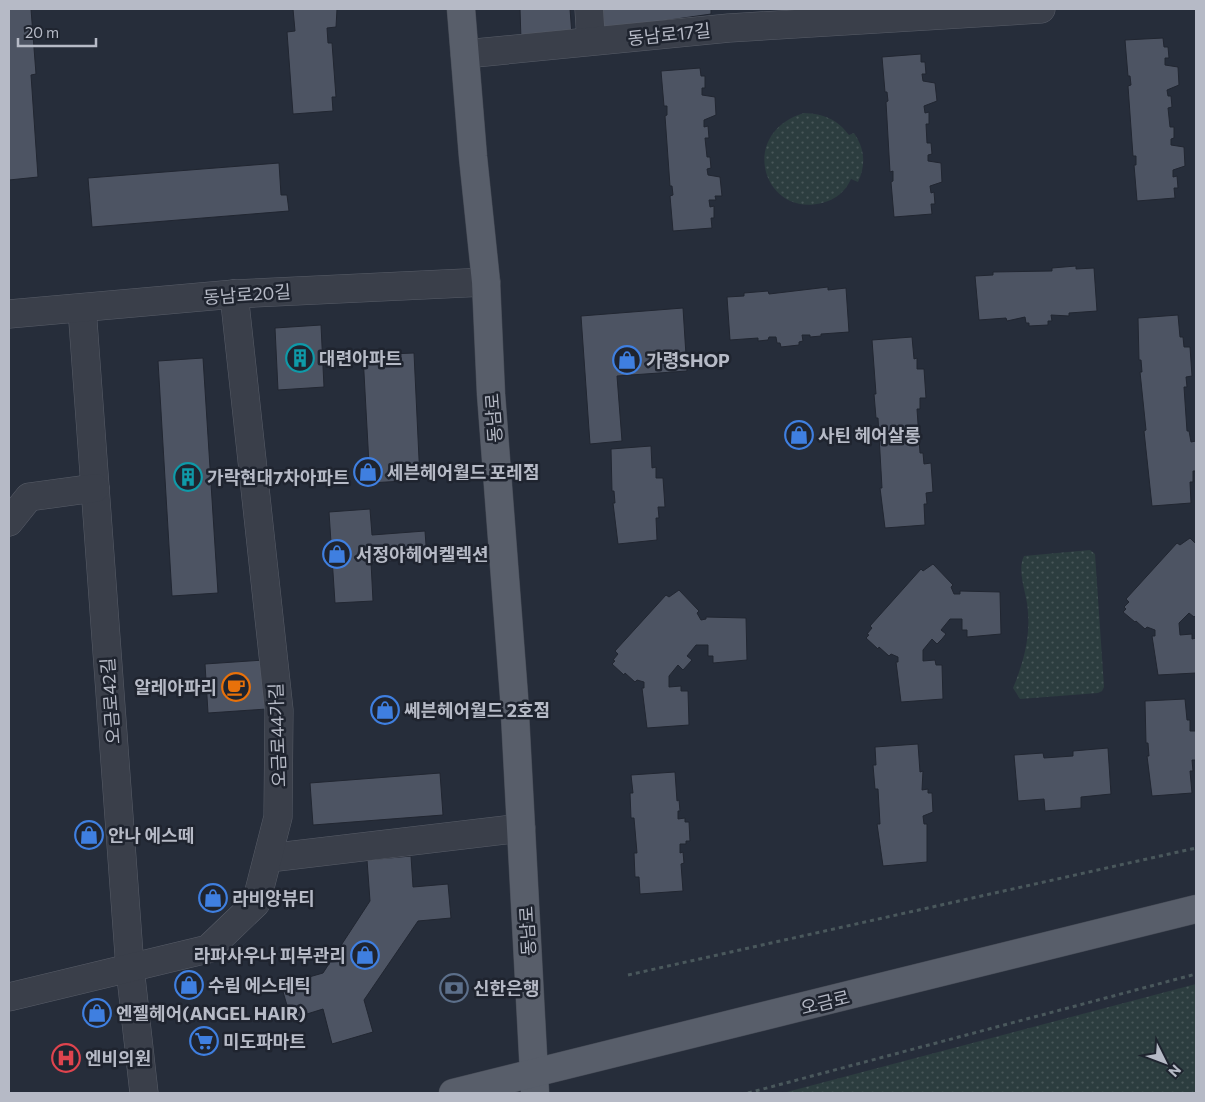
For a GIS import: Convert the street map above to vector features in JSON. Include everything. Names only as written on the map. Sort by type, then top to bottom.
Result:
[{"type":"main road","name":"동남로","points":[[461,9],[486,282],[491,394],[514,696],[534,1082]]},
{"type":"main road","name":"오금로","points":[[453,1093],[534,1082],[695,1034],[1196,909]]},
{"type":"street","points":[[589,9],[591,41]]},
{"type":"street","name":"동남로17길","points":[[465,54],[591,41],[728,18],[1040,9]]},
{"type":"street","name":"동남로20길","points":[[9,314],[234,294],[486,282]]},
{"type":"street","name":"오금로44가길","points":[[9,997],[208,949],[256,902],[269,858],[278,817],[279,710],[234,294]]},
{"type":"street","name":"오금로42길","points":[[82,308],[130,968],[144,1093]]},
{"type":"street","points":[[9,522],[29,497],[94,488]]},
{"type":"street","points":[[269,858],[521,828]]},
{"type":"path","points":[[628,975],[1196,848]]},
{"type":"path","points":[[748,1093],[1196,974]]},
{"type":"shaded area","points":[[804,113],[830,118],[849,135],[854,133],[862,151],[863,163],[858,182],[851,179],[840,194],[822,203],[802,204],[785,198],[773,186],[766,171],[765,154],[770,138],[783,123]]},
{"type":"shaded area","points":[[1090,550],[1095,554],[1104,687],[1098,693],[1020,699],[1013,688],[1023,661],[1028,632],[1028,606],[1021,569],[1024,556]]},
{"type":"shaded area","points":[[1196,984],[1196,1093],[783,1093]]},
{"type":"building","points":[[9,9],[31,9],[36,74],[31,75],[38,177],[9,180]]},
{"type":"building","points":[[293,9],[337,9],[336,27],[327,28],[328,43],[332,43],[336,97],[332,97],[333,111],[293,114],[287,32],[295,31]]},
{"type":"building","points":[[520,9],[570,9],[572,35],[521,40]]},
{"type":"building","points":[[600,9],[711,9],[711,14],[600,30]]},
{"type":"building","points":[[1163,38],[1164,47],[1168,47],[1169,58],[1165,58],[1165,65],[1178,67],[1179,85],[1167,90],[1168,96],[1171,96],[1172,107],[1168,108],[1170,127],[1174,127],[1174,138],[1171,139],[1171,145],[1184,147],[1185,166],[1173,170],[1173,177],[1177,176],[1178,188],[1174,188],[1175,198],[1137,201],[1134,165],[1136,165],[1136,156],[1133,156],[1128,86],[1131,85],[1130,76],[1128,76],[1125,40]]},
{"type":"building","points":[[921,54],[921,62],[925,62],[926,74],[922,74],[923,81],[935,83],[937,101],[924,106],[925,113],[929,112],[929,124],[926,124],[927,143],[931,143],[932,154],[928,155],[928,161],[941,163],[942,182],[930,186],[931,193],[934,192],[935,204],[931,204],[932,214],[894,217],[891,182],[893,181],[893,171],[890,172],[886,102],[888,101],[887,92],[885,92],[882,57]]},
{"type":"building","points":[[700,68],[701,76],[705,76],[705,88],[702,88],[702,95],[715,97],[716,115],[704,120],[704,127],[708,126],[709,138],[705,138],[707,157],[710,157],[711,168],[707,169],[708,175],[720,177],[722,196],[715,196],[716,200],[709,200],[710,207],[714,206],[714,218],[711,218],[712,228],[673,231],[670,196],[673,195],[672,186],[670,186],[665,116],[667,115],[667,106],[664,106],[661,71]]},
{"type":"building","points":[[279,163],[281,195],[287,195],[289,211],[92,227],[88,178]]},
{"type":"building","points":[[1076,266],[1076,269],[1094,268],[1097,311],[1069,313],[1069,316],[1051,315],[1052,321],[1048,321],[1048,325],[1029,326],[1029,323],[1026,323],[1025,317],[1007,321],[1006,318],[979,320],[975,276],[993,275],[993,272],[1052,271],[1052,268]]},
{"type":"building","points":[[828,287],[828,290],[846,288],[849,332],[821,334],[821,336],[810,337],[810,335],[802,335],[803,341],[799,342],[799,345],[781,347],[780,343],[777,343],[776,337],[769,337],[768,340],[758,341],[758,338],[730,340],[727,297],[744,296],[744,293],[768,291],[769,294]]},
{"type":"building","points":[[683,308],[687,371],[617,376],[622,441],[590,444],[581,316]]},
{"type":"building","points":[[1178,315],[1180,337],[1183,337],[1184,347],[1190,347],[1192,376],[1186,377],[1187,387],[1184,387],[1187,431],[1189,431],[1191,442],[1196,441],[1196,471],[1193,471],[1193,482],[1190,482],[1191,503],[1152,506],[1144,431],[1146,430],[1140,372],[1142,372],[1141,360],[1139,360],[1138,318]]},
{"type":"building","name":"대련아파트","points":[[321,325],[324,387],[278,390],[275,328]]},
{"type":"building","points":[[912,337],[914,359],[917,358],[917,369],[924,369],[926,398],[920,398],[920,409],[917,409],[920,453],[923,453],[924,464],[931,463],[933,492],[926,493],[927,504],[924,504],[925,525],[885,528],[880,488],[882,488],[878,418],[876,418],[874,394],[876,394],[872,340]]},
{"type":"building","points":[[414,353],[420,480],[370,483],[363,355]]},
{"type":"building","name":"가락현대7차아파트","points":[[203,358],[218,593],[172,596],[158,361]]},
{"type":"building","points":[[651,446],[652,468],[656,467],[656,478],[663,478],[665,507],[658,507],[659,518],[656,518],[657,540],[618,544],[613,503],[615,503],[614,491],[612,491],[611,449]]},
{"type":"building","points":[[370,509],[372,535],[425,531],[427,559],[371,562],[373,601],[335,603],[329,512]]},
{"type":"building","points":[[1190,538],[1196,544],[1196,615],[1194,617],[1189,613],[1179,623],[1180,635],[1192,634],[1192,639],[1196,638],[1196,673],[1158,675],[1152,636],[1155,636],[1155,630],[1147,627],[1145,629],[1135,622],[1123,612],[1126,609],[1124,607],[1129,602],[1126,599],[1177,543],[1180,545]]},
{"type":"building","points":[[933,564],[953,585],[951,587],[954,594],[960,594],[960,591],[1000,592],[1001,634],[967,637],[967,630],[962,630],[962,619],[950,619],[941,630],[946,634],[942,639],[937,644],[932,639],[923,650],[923,661],[935,660],[936,665],[942,665],[943,699],[901,702],[896,662],[898,662],[898,657],[891,654],[889,656],[866,638],[872,628],[870,626],[921,569],[923,571]]},
{"type":"building","points":[[679,590],[699,611],[697,613],[701,620],[706,619],[706,617],[746,618],[747,660],[713,663],[713,656],[708,656],[708,645],[696,645],[687,656],[692,660],[683,670],[678,665],[669,676],[669,687],[681,686],[681,691],[688,691],[689,725],[647,728],[642,688],[644,688],[644,682],[637,680],[635,682],[612,664],[618,654],[615,651],[666,595],[669,597]]},
{"type":"building","name":"알레아파리","points":[[264,660],[267,709],[208,713],[205,664]]},
{"type":"building","points":[[1185,699],[1187,720],[1190,720],[1190,731],[1196,731],[1196,760],[1192,760],[1193,771],[1190,771],[1192,793],[1152,796],[1147,756],[1149,756],[1148,743],[1146,743],[1145,701]]},
{"type":"building","points":[[918,744],[920,772],[923,771],[922,790],[928,789],[928,793],[932,793],[933,812],[923,816],[924,824],[927,824],[927,862],[883,866],[877,824],[880,824],[878,789],[875,789],[873,765],[876,765],[875,747]]},
{"type":"building","points":[[1108,748],[1111,794],[1081,797],[1081,808],[1045,811],[1044,799],[1018,801],[1014,755],[1043,753],[1044,758],[1073,756],[1073,751]]},
{"type":"building","points":[[675,772],[677,801],[679,800],[680,811],[678,811],[678,819],[685,818],[685,822],[689,822],[690,841],[686,841],[686,844],[680,844],[680,853],[683,852],[684,863],[681,864],[683,891],[640,894],[639,877],[635,877],[634,853],[637,853],[634,818],[631,818],[630,793],[633,793],[631,775]]},
{"type":"building","points":[[440,773],[443,815],[313,825],[310,783]]},
{"type":"building","points":[[411,856],[413,887],[448,884],[451,918],[418,921],[364,1000],[373,1032],[332,1044],[323,1009],[291,1019],[281,985],[323,973],[370,901],[367,860]]},
{"type":"place","name":"대련아파트","points":[[300,358]]},
{"type":"place","name":"가령SHOP","points":[[627,360]]},
{"type":"place","name":"사틴 헤어살롱","points":[[799,435]]},
{"type":"place","name":"세븐헤어월드 포레점","points":[[368,472]]},
{"type":"place","name":"가락현대7차아파트","points":[[188,477]]},
{"type":"place","name":"서정아헤어켈렉션","points":[[337,554]]},
{"type":"place","name":"알레아파리","points":[[236,687]]},
{"type":"place","name":"쎄븐헤어월드 2호점","points":[[385,710]]},
{"type":"place","name":"안나 에스떼","points":[[89,835]]},
{"type":"place","name":"라비앙뷰티","points":[[213,898]]},
{"type":"place","name":"라파사우나 피부관리","points":[[365,955]]},
{"type":"place","name":"수림 에스테틱","points":[[189,985]]},
{"type":"place","name":"신한은행","points":[[454,988]]},
{"type":"place","name":"엔젤헤어(ANGEL HAIR)","points":[[97,1013]]},
{"type":"place","name":"미도파마트","points":[[204,1041]]},
{"type":"place","name":"엔비의원","points":[[66,1058]]}]
